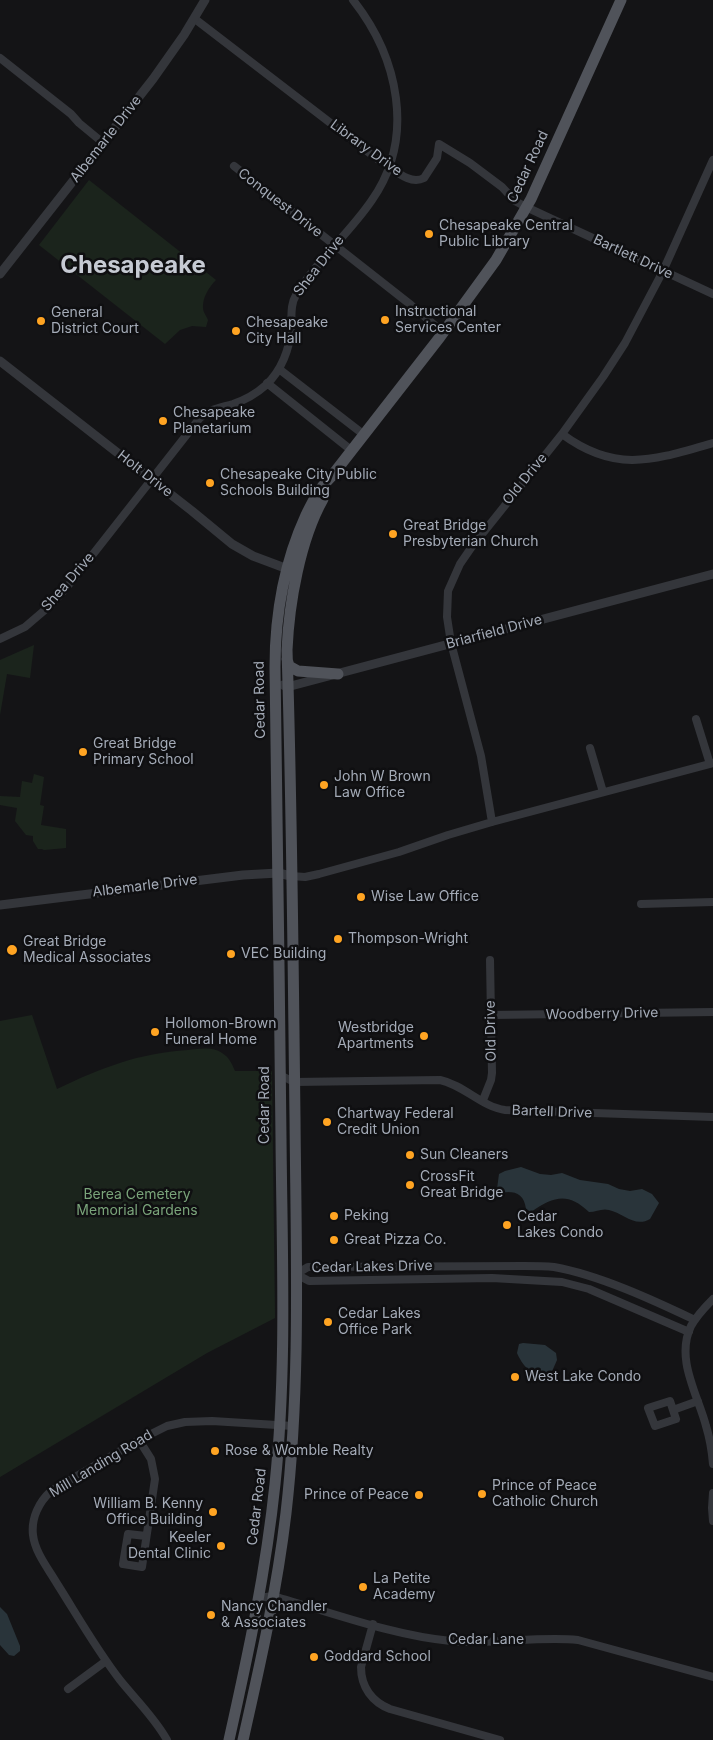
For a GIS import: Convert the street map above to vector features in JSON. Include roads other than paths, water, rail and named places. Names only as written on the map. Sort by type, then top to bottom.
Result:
[{"type":"main road","name":"Cedar Road","points":[[229,1740],[259,1598],[272,1512],[280,1425],[282,1302],[275,682],[276,629],[281,592],[329,487],[331,477],[493,266],[526,207],[621,0]]},
{"type":"main road","name":"Cedar Road","points":[[243,1740],[274,1596],[286,1511],[293,1426],[296,1274],[287,687],[292,571]]},
{"type":"main road","points":[[287,659],[290,666],[298,671],[338,674]]},
{"type":"main road","points":[[281,1162],[287,1193],[288,1262],[291,1270],[296,1274],[282,1302]]},
{"type":"street","name":"Albemarle Drive","points":[[0,274],[158,72],[195,19],[205,0]]},
{"type":"street","name":"Shea Drive","points":[[0,639],[25,627],[53,603],[204,414],[250,397],[267,383],[279,368],[290,342],[293,300],[334,245],[371,202],[389,166],[397,134],[398,115],[394,85],[385,54],[377,35],[353,0]]},
{"type":"street","name":"Library Drive","points":[[195,19],[399,174],[417,180],[423,179],[435,163],[440,144],[470,163],[502,187],[515,201],[526,207]]},
{"type":"street","points":[[0,58],[102,142]]},
{"type":"street","name":"Old Drive","points":[[492,822],[481,756],[450,644],[447,617],[448,591],[460,564],[562,434],[625,343],[663,271],[713,160]]},
{"type":"street","name":"Conquest Drive","points":[[235,168],[444,332]]},
{"type":"street","name":"Bartlett Drive","points":[[526,207],[713,294]]},
{"type":"street","name":"Holt Drive","points":[[0,361],[232,544],[253,556],[292,571]]},
{"type":"street","points":[[279,368],[363,434]]},
{"type":"street","points":[[267,383],[351,450]]},
{"type":"street","points":[[562,434],[595,453],[633,461],[713,443]]},
{"type":"street","name":"Briarfield Drive","points":[[287,687],[713,574]]},
{"type":"street","points":[[275,682],[287,687]]},
{"type":"street","points":[[291,876],[305,877],[319,874],[399,852],[448,834],[711,764],[696,719]]},
{"type":"street","points":[[590,748],[603,792]]},
{"type":"street","name":"Albemarle Drive","points":[[0,905],[196,880],[278,873],[291,876]]},
{"type":"street","points":[[641,904],[713,902]]},
{"type":"street","name":"Old Drive","points":[[483,1100],[492,1073],[490,960]]},
{"type":"street","name":"Woodberry Drive","points":[[491,1015],[713,1012]]},
{"type":"street","name":"Bartell Drive","points":[[280,1075],[294,1082],[440,1080],[453,1084],[495,1107],[505,1110],[713,1117]]},
{"type":"street","name":"Cedar Lakes Drive","points":[[296,1274],[308,1267],[553,1267],[580,1273],[606,1282],[695,1320]]},
{"type":"street","name":"Cedar Lakes Drive","points":[[296,1274],[309,1281],[492,1278],[562,1282],[589,1289],[689,1332]]},
{"type":"street","points":[[713,1299],[701,1310],[695,1320],[689,1332],[686,1352],[687,1368],[706,1426],[713,1464]]},
{"type":"street","points":[[673,1410],[698,1401]]},
{"type":"street","name":"Mill Landing Road","points":[[167,1740],[158,1724],[106,1662],[36,1550],[32,1526],[41,1502],[51,1491],[138,1440],[167,1426],[186,1422],[212,1421],[293,1426]]},
{"type":"street","points":[[138,1440],[151,1459],[155,1479],[142,1567],[123,1564],[128,1534],[146,1536]]},
{"type":"street","points":[[713,1493],[713,1521]]},
{"type":"street","name":"Cedar Lane","points":[[259,1598],[274,1596],[408,1634],[453,1642],[563,1638],[578,1640],[713,1677]]},
{"type":"street","points":[[373,1624],[361,1667],[361,1674],[366,1691],[375,1701],[390,1709],[500,1740]]},
{"type":"street","points":[[68,1689],[106,1662]]},
{"type":"place","name":"Chesapeake Central Public Library","points":[[429,234]]},
{"type":"place","name":"Instructional Services Center","points":[[385,320]]},
{"type":"place","name":"General District Court","points":[[41,321]]},
{"type":"place","name":"Chesapeake City Hall","points":[[236,331]]},
{"type":"place","name":"Chesapeake Planetarium","points":[[163,421]]},
{"type":"place","name":"Chesapeake City Public Schools Building","points":[[210,483]]},
{"type":"place","name":"Great Bridge Presbyterian Church","points":[[393,534]]},
{"type":"place","name":"Great Bridge Primary School","points":[[83,752]]},
{"type":"place","name":"John W Brown Law Office","points":[[324,785]]},
{"type":"place","name":"Wise Law Office","points":[[361,897]]},
{"type":"place","name":"Thompson-Wright","points":[[338,939]]},
{"type":"place","name":"Great Bridge Medical Associates","points":[[12,950]]},
{"type":"place","name":"VEC Building","points":[[231,954]]},
{"type":"place","name":"Hollomon-Brown Funeral Home","points":[[155,1032]]},
{"type":"place","name":"Westbridge Apartments","points":[[424,1036]]},
{"type":"place","name":"Chartway Federal Credit Union","points":[[327,1122]]},
{"type":"place","name":"Sun Cleaners","points":[[410,1155]]},
{"type":"place","name":"CrossFit Great Bridge","points":[[410,1185]]},
{"type":"place","name":"Peking","points":[[334,1216]]},
{"type":"place","name":"Cedar Lakes Condo","points":[[507,1225]]},
{"type":"place","name":"Great Pizza Co.","points":[[334,1240]]},
{"type":"place","name":"Cedar Lakes Office Park","points":[[328,1322]]},
{"type":"place","name":"West Lake Condo","points":[[515,1377]]},
{"type":"place","name":"Rose & Womble Realty","points":[[215,1451]]},
{"type":"place","name":"Prince of Peace Catholic Church","points":[[482,1494]]},
{"type":"place","name":"Prince of Peace","points":[[419,1495]]},
{"type":"place","name":"William B. Kenny Office Building","points":[[213,1512]]},
{"type":"place","name":"Keeler Dental Clinic","points":[[221,1546]]},
{"type":"place","name":"La Petite Academy","points":[[363,1587]]},
{"type":"place","name":"Nancy Chandler & Associates","points":[[211,1615]]},
{"type":"place","name":"Goddard School","points":[[314,1657]]},
{"type":"district","name":"Chesapeake","points":[[133,266]]},
{"type":"park label","name":"Berea Cemetery Memorial Gardens","points":[[137,1204]]}]
